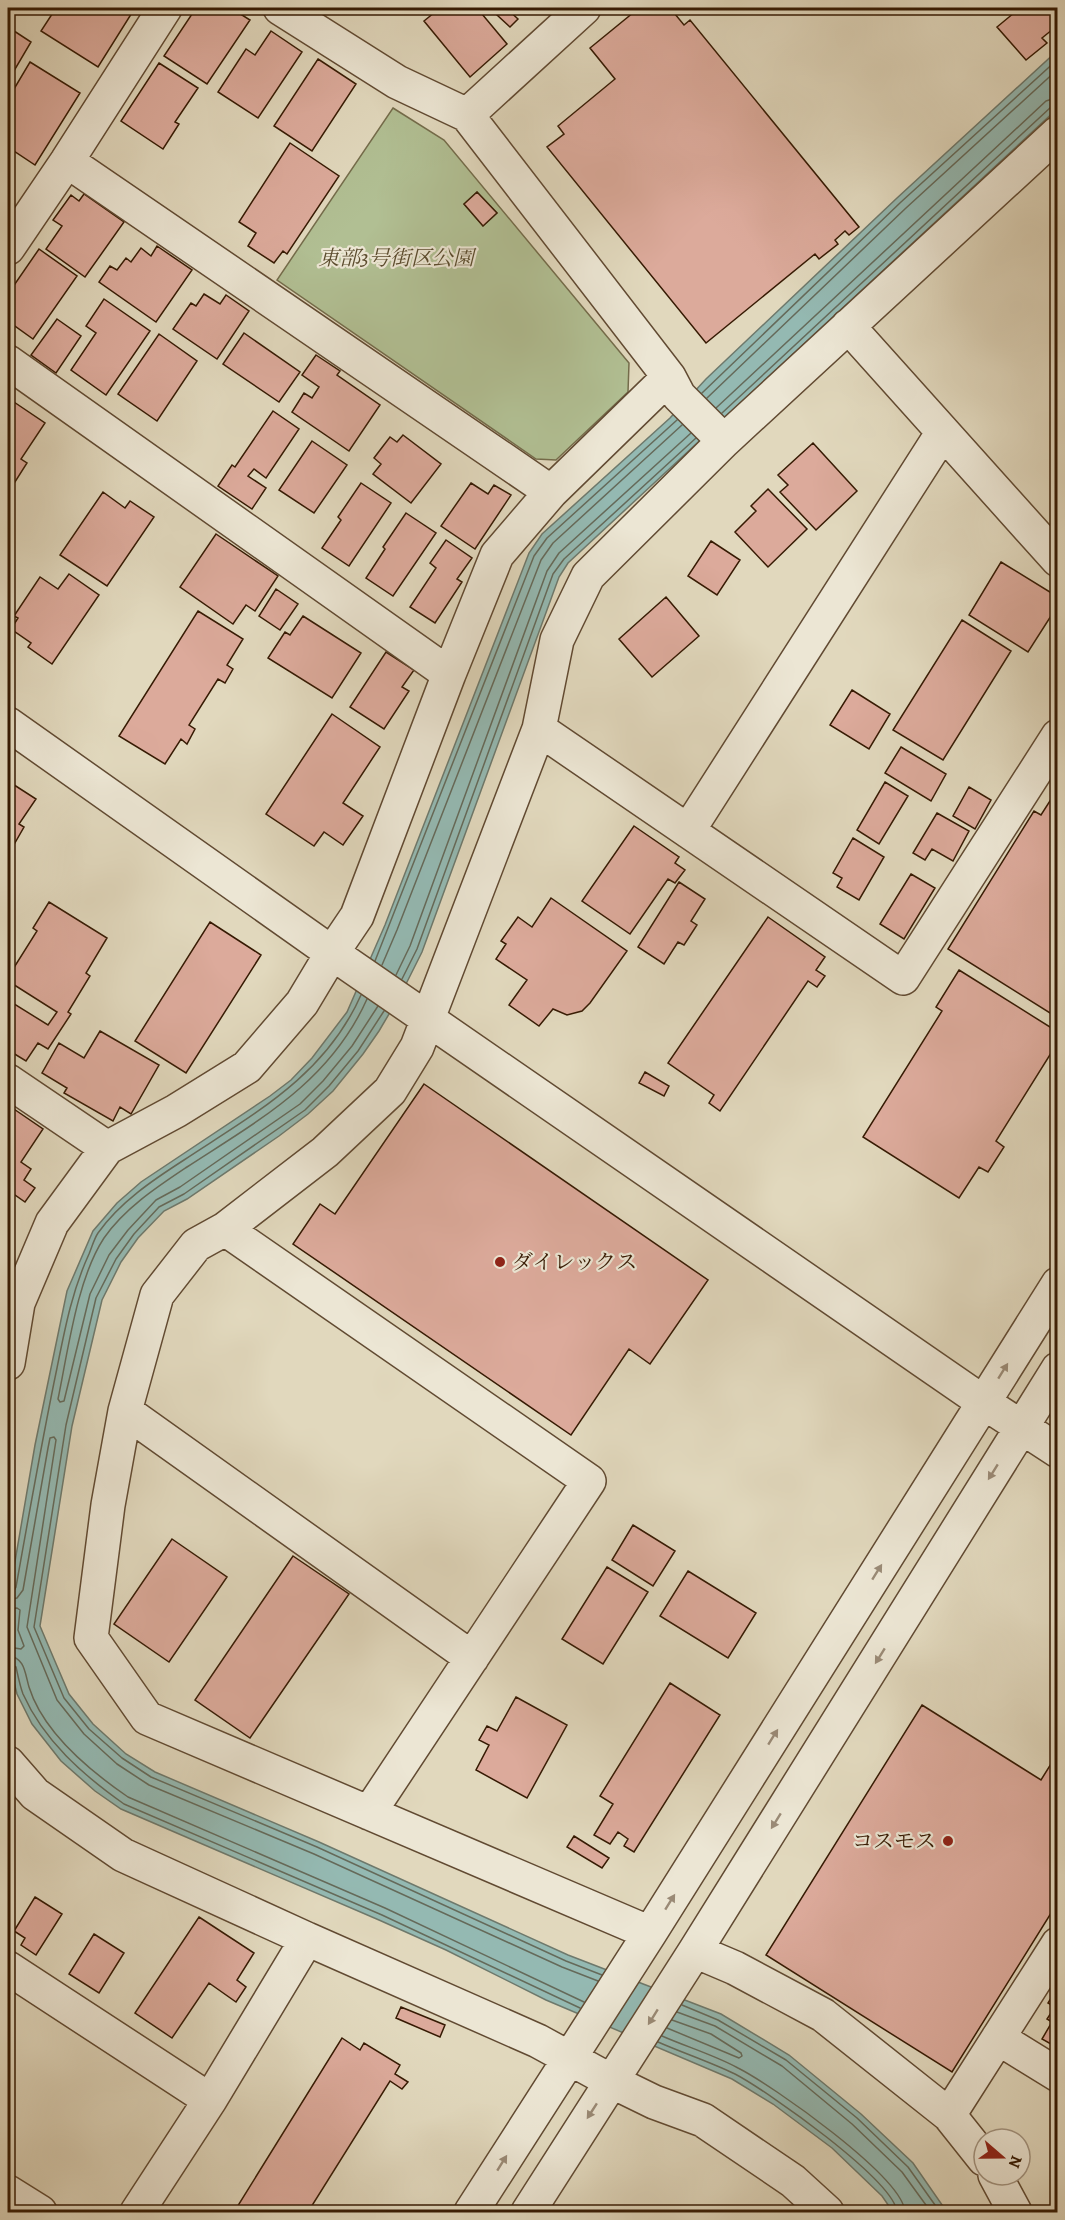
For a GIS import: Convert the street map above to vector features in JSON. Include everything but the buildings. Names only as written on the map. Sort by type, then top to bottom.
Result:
[{"type":"street","points":[[8,248],[165,8]]},
{"type":"street","points":[[280,8],[396,82],[467,115],[674,387],[724,441]]},
{"type":"street","points":[[467,115],[584,8]]},
{"type":"street","points":[[644,1942],[369,1813],[147,1718],[92,1638],[108,1505],[125,1411],[157,1295],[196,1245],[225,1229],[325,1152],[390,1091],[417,1047],[421,1013],[539,729],[557,640],[588,576],[724,441],[1058,133]]},
{"type":"street","points":[[67,161],[551,492]]},
{"type":"street","points":[[848,326],[1058,560]]},
{"type":"street","points":[[8,362],[449,674]]},
{"type":"street","points":[[8,1363],[18,1303],[52,1223],[107,1148],[176,1111],[247,1067],[302,1003],[344,961],[357,916],[497,555],[551,492],[674,387]]},
{"type":"street","points":[[688,831],[943,432]]},
{"type":"street","points":[[8,723],[344,961],[1021,1428],[1058,1451]]},
{"type":"street","points":[[539,729],[903,978],[1054,748]]},
{"type":"street","points":[[8,1081],[107,1148]]},
{"type":"street","points":[[225,1229],[589,1481],[369,1813]]},
{"type":"street","points":[[471,2212],[644,1942],[1058,1284]]},
{"type":"street","points":[[528,2212],[688,1962],[1058,1369]]},
{"type":"street","points":[[125,1411],[472,1658]]},
{"type":"street","points":[[8,1764],[35,1794],[123,1855],[538,2041],[575,2048],[618,2072],[654,2102],[703,2120],[793,2181],[827,2212]]},
{"type":"street","points":[[137,2212],[210,2100],[307,1939]]},
{"type":"street","points":[[949,2115],[1058,1944]]},
{"type":"street","points":[[688,1962],[735,1968],[823,2015],[949,2115],[972,2144]]},
{"type":"street","points":[[8,1968],[210,2100]]},
{"type":"street","points":[[998,2038],[1058,2075]]},
{"type":"street","points":[[1001,2187],[1015,2212]]},
{"type":"street","points":[[8,2192],[40,2212]]},
{"type":"green space","name":"東部3号街区公園","points":[[393,108],[444,140],[629,363],[628,392],[556,460],[536,459],[277,280]],"holes":[[[477,192],[497,213],[483,226],[464,204]]]},
{"type":"water","points":[[1057,51],[1057,109],[568,563],[559,577],[422,952],[379,1031],[333,1091],[308,1114],[187,1199],[164,1211],[138,1238],[121,1262],[102,1300],[72,1426],[40,1626],[69,1694],[93,1724],[126,1754],[155,1772],[319,1842],[568,1955],[721,2014],[789,2055],[861,2114],[913,2163],[947,2212],[893,2212],[882,2196],[832,2148],[773,2104],[732,2079],[546,2000],[446,1950],[121,1809],[95,1791],[61,1761],[32,1724],[17,1694],[8,1659],[8,1602],[35,1445],[67,1291],[93,1231],[117,1203],[141,1182],[291,1080],[312,1058],[347,1012],[385,925],[529,553],[542,534],[670,418],[706,379],[897,198]]},
{"type":"place","name":"ダイレックス","points":[[500,1262]]},
{"type":"place","name":"コスモス","points":[[948,1841]]}]
